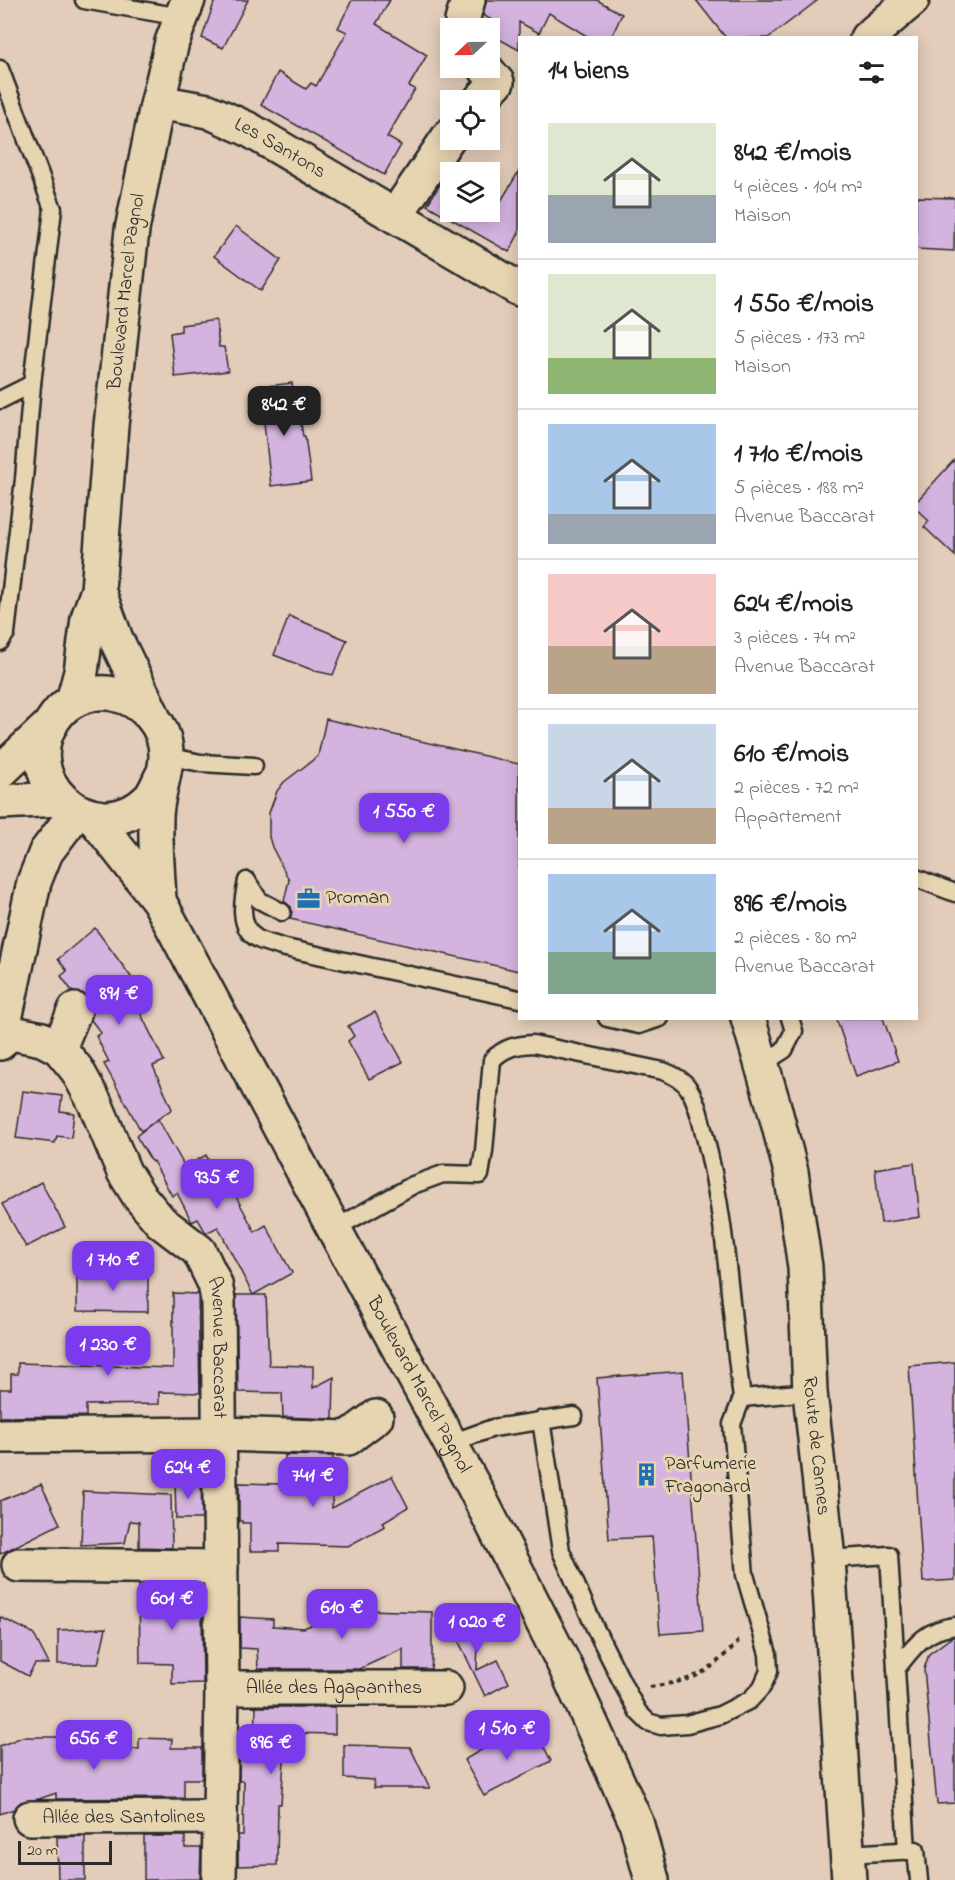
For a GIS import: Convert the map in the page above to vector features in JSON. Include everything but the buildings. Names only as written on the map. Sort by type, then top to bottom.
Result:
[{"type":"street","points":[[463,18],[468,0]]},
{"type":"street","points":[[869,36],[912,0]]},
{"type":"street","name":"Boulevard Marcel Pagnol","points":[[73,701],[81,672],[88,618],[98,590],[111,426],[132,230],[172,42],[185,9]]},
{"type":"street","name":"Les Santons","points":[[158,102],[208,111],[248,129],[518,288]]},
{"type":"street","points":[[395,216],[440,150]]},
{"type":"street","name":"Boulevard Marcel Pagnol","points":[[98,590],[116,639],[154,718]]},
{"type":"street","points":[[0,772],[51,724],[62,710],[73,701],[90,694],[109,693],[125,696],[142,706],[154,718],[164,737],[165,765],[150,797],[132,811],[112,817],[77,809],[0,802]]},
{"type":"street","points":[[51,724],[43,745],[43,765],[49,784],[77,809]]},
{"type":"street","name":"Boulevard Marcel Pagnol","points":[[159,901],[155,816],[165,765]]},
{"type":"street","points":[[1,1037],[34,882],[46,852],[77,809]]},
{"type":"street","name":"Boulevard Marcel Pagnol","points":[[77,809],[159,901],[333,1229],[451,1443],[565,1666],[636,1822],[652,1880]]},
{"type":"street","points":[[59,1048],[75,1010]]},
{"type":"street","name":"Route de Cannes","points":[[749,1020],[791,1172],[805,1267],[810,1392],[828,1559],[848,1867]]},
{"type":"street","name":"Avenue Baccarat","points":[[1,1037],[42,1039],[59,1048],[77,1070],[95,1103],[124,1172],[139,1196],[161,1222],[199,1251],[215,1284],[218,1300],[222,1688],[219,1880]]},
{"type":"street","points":[[0,1436],[219,1434],[348,1438],[376,1417]]},
{"type":"street","points":[[19,1565],[221,1567]]},
{"type":"street","name":"Allée des Agapanthes","points":[[222,1688],[446,1688]]},
{"type":"street","name":"Allée des Santolines","points":[[30,1818],[220,1817]]},
{"type":"lane","points":[[91,1],[185,9]]},
{"type":"lane","points":[[0,69],[53,209],[6,633],[0,642]]},
{"type":"lane","points":[[0,400],[32,384]]},
{"type":"lane","points":[[165,765],[201,763],[254,766]]},
{"type":"lane","points":[[918,880],[955,892]]},
{"type":"lane","points":[[282,912],[259,900],[247,881],[242,908],[246,925],[258,939],[281,947],[518,999]]},
{"type":"lane","points":[[616,1020],[639,1025],[654,1020]]},
{"type":"lane","points":[[762,1064],[784,1050],[794,1031],[791,1020]]},
{"type":"lane","points":[[333,1229],[413,1185],[443,1174],[480,1175],[492,1060],[501,1051],[516,1045],[533,1044],[663,1071],[678,1078],[689,1088],[711,1160],[725,1252],[742,1398],[732,1424],[745,1575],[768,1654],[769,1671],[762,1687],[750,1700],[720,1715],[687,1724],[661,1726],[648,1722],[638,1712],[595,1628],[561,1551],[541,1420]]},
{"type":"lane","points":[[742,1398],[810,1392]]},
{"type":"lane","points":[[451,1443],[493,1428],[574,1416]]},
{"type":"lane","points":[[828,1559],[889,1555],[907,1851]]},
{"type":"lane","points":[[896,1669],[922,1638],[939,1629],[955,1626]]},
{"type":"lane","points":[[848,1867],[916,1850],[919,1880]]},
{"type":"path","points":[[626,1690],[684,1681],[697,1676],[710,1669],[740,1640]]},
{"type":"place","name":"Proman","points":[[308,898]]},
{"type":"place","name":"Parfumerie Fragonard","points":[[647,1475]]}]
